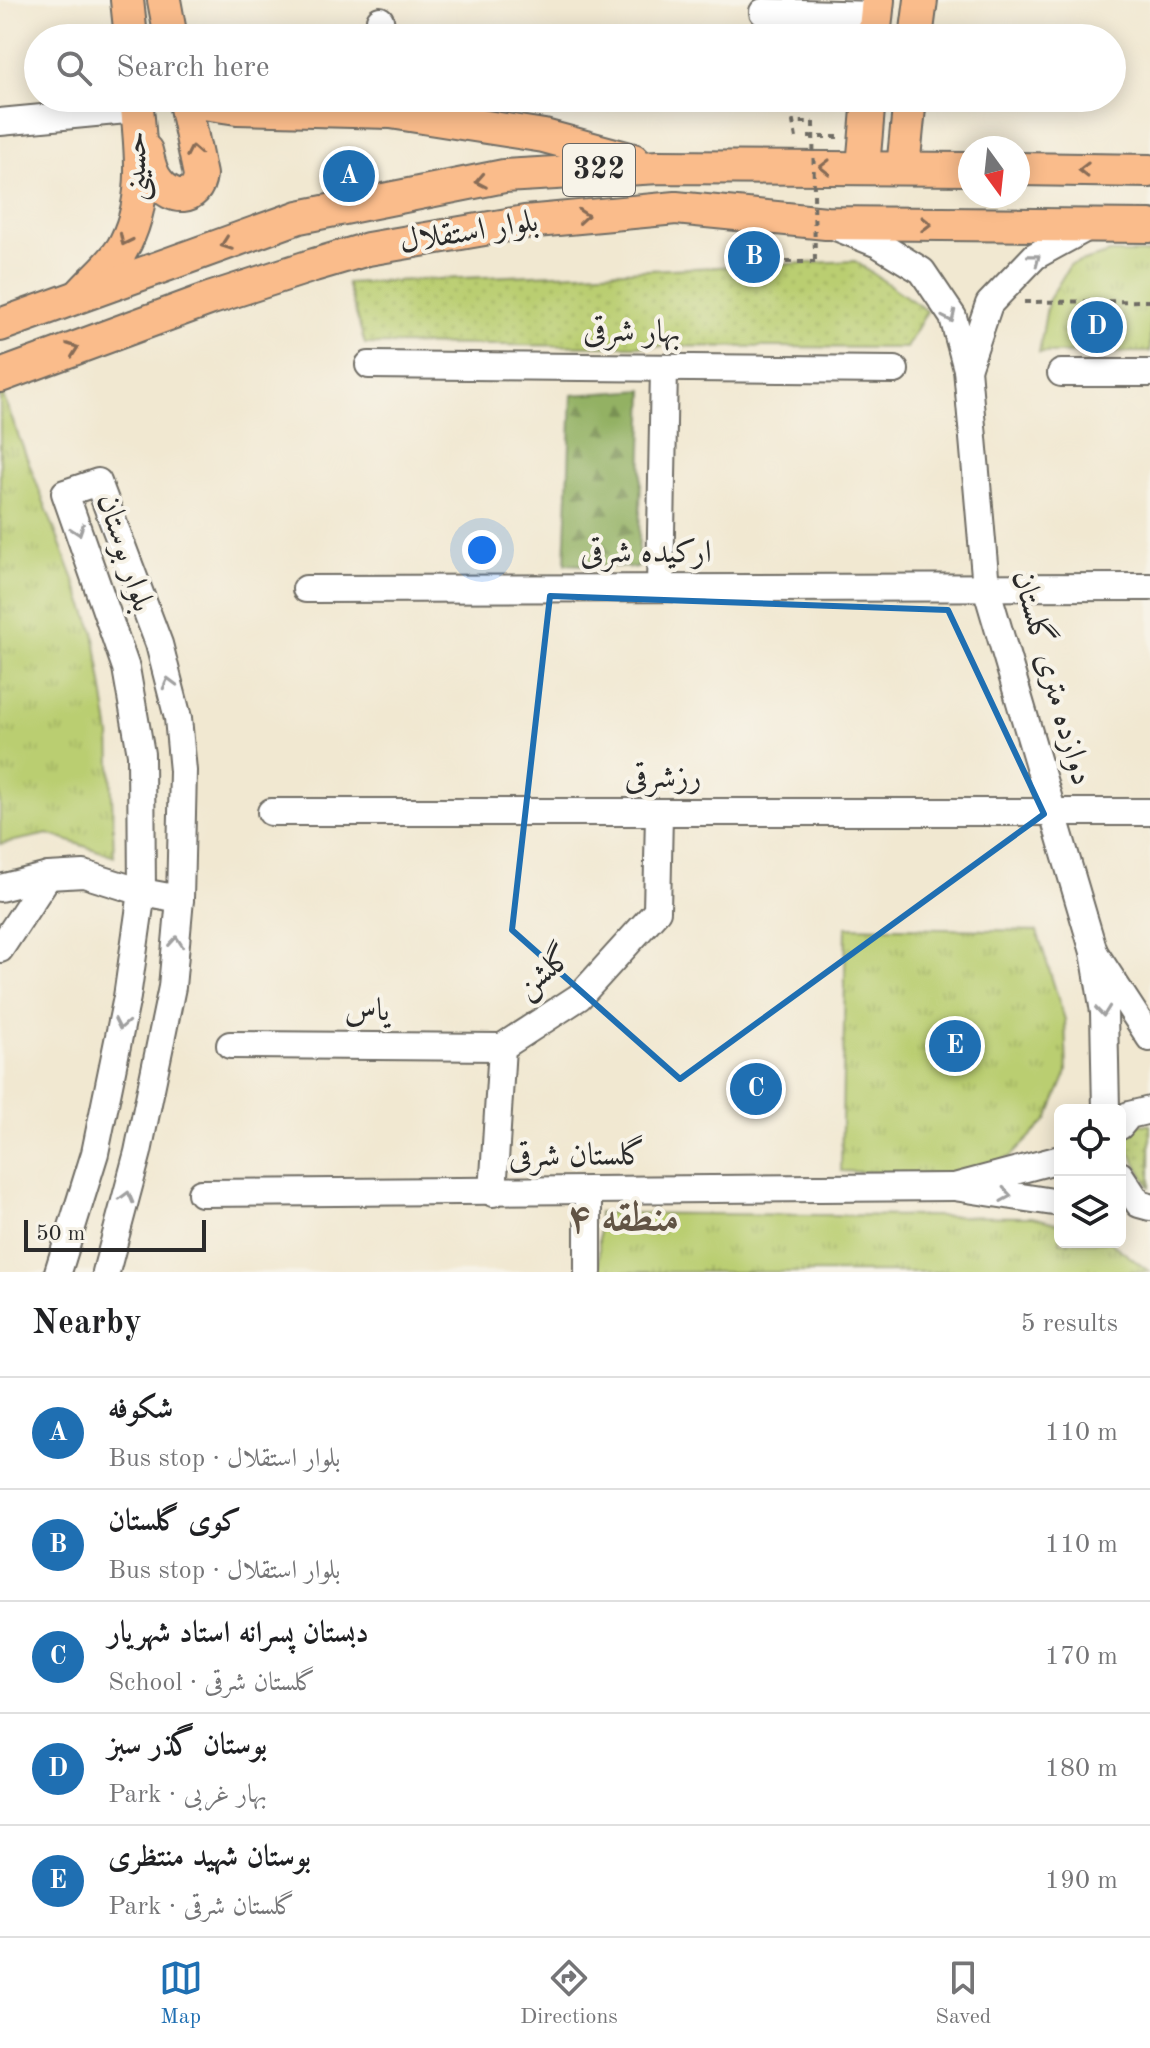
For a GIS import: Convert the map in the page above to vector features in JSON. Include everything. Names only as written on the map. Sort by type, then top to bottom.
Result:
[{"type":"main road","points":[[127,0],[130,24]]},
{"type":"main road","points":[[164,0],[168,24]]},
{"type":"main road","points":[[918,24],[921,0]]},
{"type":"main road","name":"حسینی","points":[[77,298],[121,251],[136,219],[143,171],[138,112]]},
{"type":"main road","points":[[139,112],[150,168],[155,179],[175,196],[186,196],[199,185],[200,175],[187,112]]},
{"type":"main road","points":[[425,112],[544,136],[659,167]]},
{"type":"main road","points":[[863,167],[868,112]]},
{"type":"main road","points":[[903,168],[906,112]]},
{"type":"main road","name":"بلوار استقلال","points":[[0,325],[299,217],[504,176],[659,167],[958,169]]},
{"type":"main road","points":[[1030,169],[1150,171]]},
{"type":"main road","name":"بلوار استقلال","points":[[0,376],[209,299],[368,249],[525,222],[676,208],[826,223],[1150,226]]},
{"type":"main road","points":[[299,217],[314,265]]},
{"type":"street","points":[[763,12],[876,18]]},
{"type":"street","points":[[0,122],[76,112]]},
{"type":"street","points":[[826,223],[878,244],[922,271],[953,317],[967,369]]},
{"type":"street","points":[[967,369],[989,304],[1035,256],[1090,226]]},
{"type":"street","name":"بهار شرقی","points":[[369,365],[895,370]]},
{"type":"street","points":[[660,588],[664,368]]},
{"type":"street","name":"دوازده متری گلستان","points":[[967,369],[986,587],[1094,952]]},
{"type":"street","points":[[1061,373],[1150,373]]},
{"type":"street","name":"بلوار بوستان","points":[[58,1272],[95,1153],[127,997],[142,892],[141,754],[126,668],[65,493],[98,482],[159,644],[178,718],[183,771],[180,899],[172,987],[138,1152],[106,1272]]},
{"type":"street","name":"ارکیده شرقی","points":[[306,589],[1150,587]]},
{"type":"street","points":[[135,721],[178,718]]},
{"type":"street","name":"رزشرقی","points":[[271,812],[1150,812]]},
{"type":"street","name":"گلشن","points":[[502,1047],[579,997],[657,911],[659,813]]},
{"type":"street","points":[[0,888],[48,876],[84,874],[142,892],[180,899]]},
{"type":"street","points":[[0,949],[48,876]]},
{"type":"street","points":[[1094,952],[1150,1038]]},
{"type":"street","points":[[1094,952],[1104,1012],[1106,1104]]},
{"type":"street","name":"یاس","points":[[230,1045],[502,1047]]},
{"type":"street","points":[[493,1193],[502,1047]]},
{"type":"street","points":[[1126,1119],[1129,1115],[1150,1110]]},
{"type":"street","points":[[954,1187],[1054,1161]]},
{"type":"street","points":[[1121,1176],[1140,1208]]},
{"type":"street","points":[[954,1187],[1054,1202]]},
{"type":"street","name":"گلستان شرقی","points":[[201,1193],[954,1187]]},
{"type":"street","points":[[588,1191],[588,1272]]},
{"type":"path","points":[[779,262],[815,262],[813,122],[793,122],[794,138],[807,138]]},
{"type":"path","points":[[989,304],[1150,301]]},
{"type":"highlighted area","points":[[550,596],[948,610],[1044,814],[680,1079],[512,930]]},
{"type":"green space","points":[[1110,253],[1150,253],[1150,352],[1039,353],[1048,301],[1070,265]]},
{"type":"green space","points":[[855,261],[927,311],[906,348],[365,344],[347,283]]},
{"type":"green space","points":[[644,390],[638,568],[565,564],[572,395]]},
{"type":"green space","points":[[2,393],[94,632],[110,735],[114,856],[48,834],[0,844]]},
{"type":"green space","points":[[846,927],[1037,931],[1065,1020],[1067,1072],[1047,1120],[1010,1157],[961,1176],[841,1171]]},
{"type":"green space","points":[[1137,1124],[1150,1125],[1150,1188],[1126,1145],[1126,1138]]},
{"type":"green space","points":[[599,1213],[1032,1217],[1054,1222],[1054,1248],[1118,1248],[1150,1272],[599,1272]]},
{"type":"place","name":"شکوفه","points":[[349,176]]},
{"type":"place","name":"کوی گلستان","points":[[754,257]]},
{"type":"place","name":"بوستان گذر سبز","points":[[1097,327]]},
{"type":"place","name":"بوستان شهید منتظری","points":[[955,1046]]},
{"type":"place","name":"دبستان پسرانه استاد شهريار","points":[[756,1089]]},
{"type":"district","name":"منطقه ۴","points":[[623,1220]]}]
